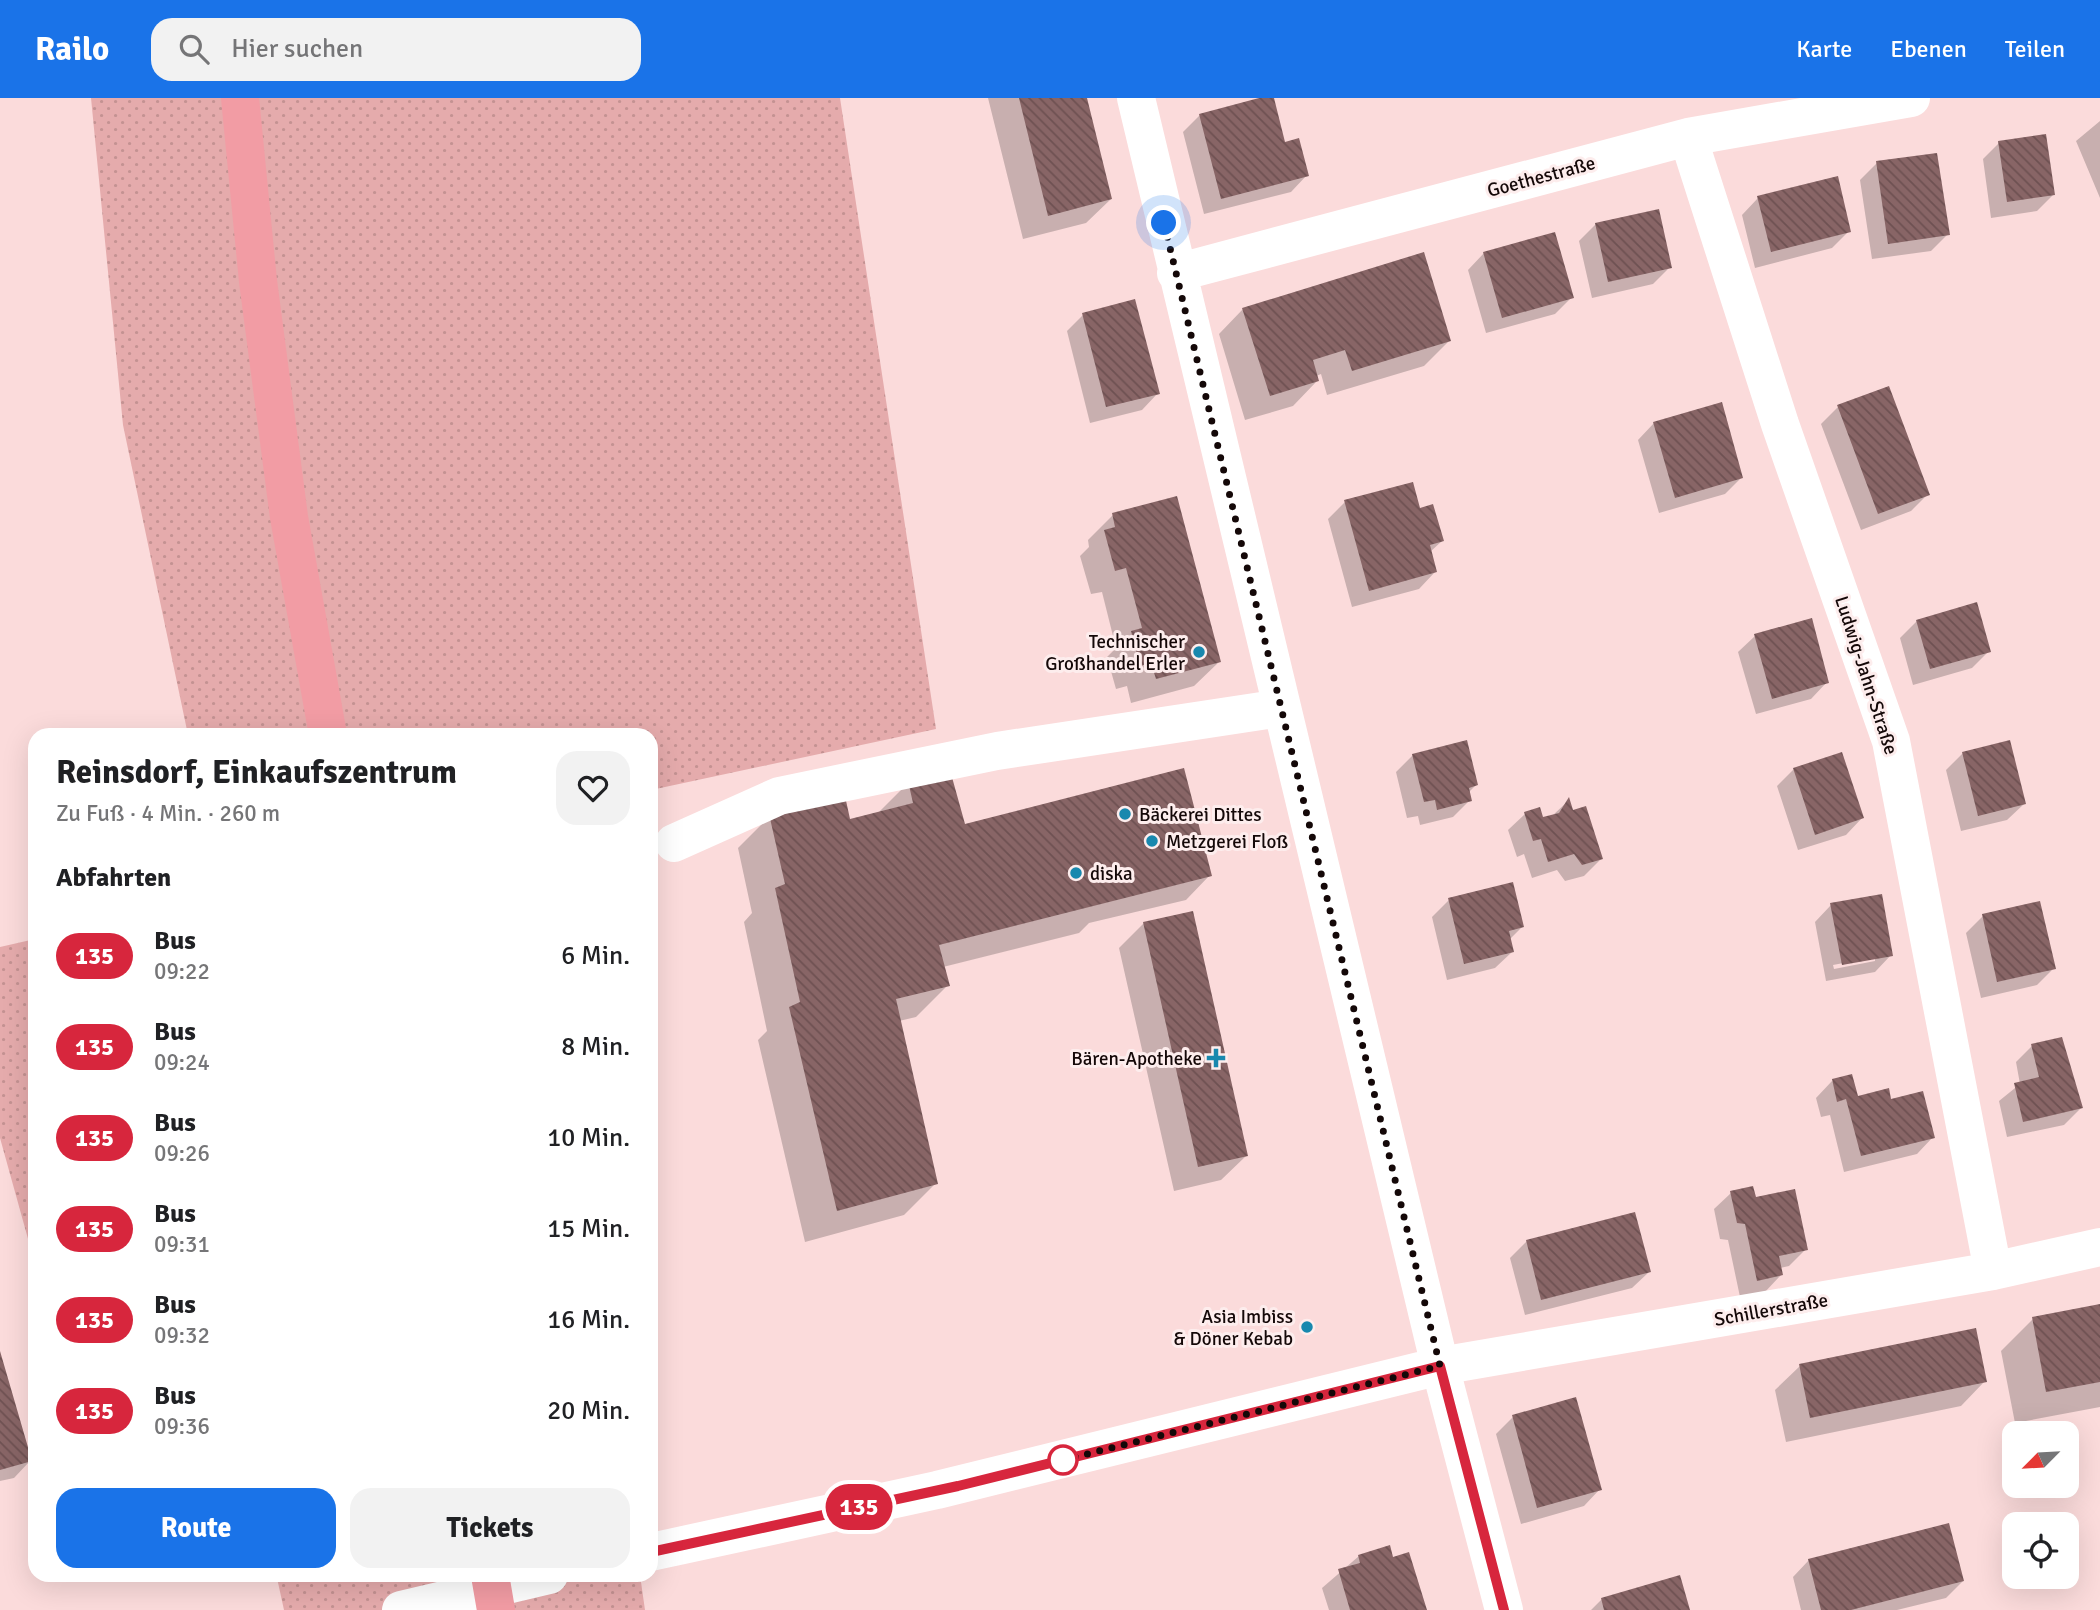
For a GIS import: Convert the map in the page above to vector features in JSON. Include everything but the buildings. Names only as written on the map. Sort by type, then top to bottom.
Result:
[{"type":"main road","points":[[240,98],[258,281],[288,503],[327,728]]},
{"type":"main road","points":[[490,1582],[496,1610]]},
{"type":"street","points":[[1136,98],[1280,708],[1328,894],[1440,1366],[1504,1610]]},
{"type":"street","name":"Goethestraße","points":[[1176,273],[1688,137],[1911,98]]},
{"type":"street","name":"Ludwig-Jahn-Straße","points":[[1688,137],[1780,425],[1891,741],[1993,1271]]},
{"type":"street","points":[[674,844],[779,796],[996,751],[1280,708]]},
{"type":"street","name":"Schillerstraße","points":[[658,1550],[937,1490],[1440,1366],[1993,1271],[2100,1247]]},
{"type":"street","points":[[401,1610],[519,1582]]},
{"type":"shaded area","points":[[91,98],[840,98],[936,729],[658,789],[658,728],[187,728],[123,425]]},
{"type":"shaded area","points":[[28,941],[28,1239],[0,1138],[0,947]]},
{"type":"shaded area","points":[[278,1582],[641,1582],[645,1610],[284,1610]]},
{"type":"bus line","name":"135","points":[[658,1550],[958,1486],[1440,1366],[1504,1610]]},
{"type":"place","name":"Technischer Großhandel Erler","points":[[1199,652]]},
{"type":"place","name":"Bäckerei Dittes","points":[[1125,814]]},
{"type":"place","name":"Metzgerei Floß","points":[[1152,841]]},
{"type":"place","name":"diska","points":[[1076,873]]},
{"type":"place","name":"Bären-Apotheke","points":[[1216,1058]]},
{"type":"place","name":"Asia Imbiss & Döner Kebab","points":[[1307,1327]]},
{"type":"route","points":[[1063,1460],[1061,1461],[1440,1366],[1164,223]]}]
